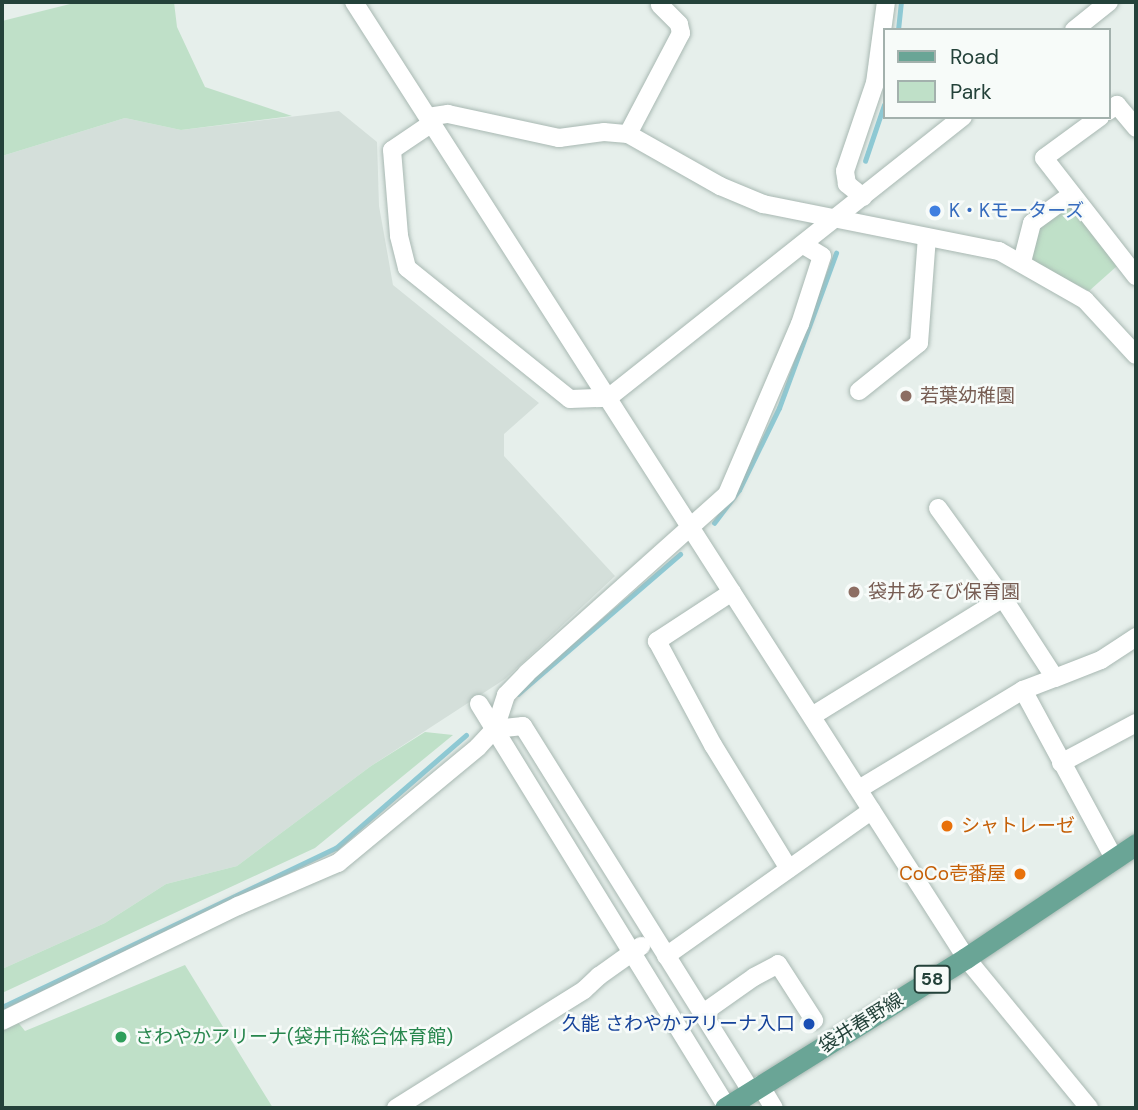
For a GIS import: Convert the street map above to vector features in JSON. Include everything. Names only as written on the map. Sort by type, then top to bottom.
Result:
[{"type":"main road","name":"袋井春野線","points":[[726,1108],[966,958],[1136,845]]},
{"type":"street","points":[[354,2],[966,958],[1086,1107]]},
{"type":"street","points":[[863,197],[847,184],[845,171],[875,83],[886,2]]},
{"type":"street","points":[[1076,28],[1109,2]]},
{"type":"street","points":[[628,134],[681,33],[679,24],[660,5]]},
{"type":"street","points":[[1110,109],[1117,104],[1136,128]]},
{"type":"street","points":[[960,119],[835,219],[804,245],[608,398],[570,399],[407,268],[399,236],[392,150],[430,120],[448,114],[559,138],[604,132],[628,134],[720,187],[763,204],[835,219],[999,251],[1085,300],[1136,355]]},
{"type":"street","points":[[1097,119],[1044,158],[1136,276]]},
{"type":"street","points":[[1022,262],[1032,223],[1072,194]]},
{"type":"street","points":[[859,391],[919,344],[928,237]]},
{"type":"street","points":[[2,1021],[238,906],[338,863],[478,747],[495,729],[506,695],[727,494],[800,324],[822,256],[804,245]]},
{"type":"street","points":[[938,508],[1003,598],[1055,678]]},
{"type":"street","points":[[732,592],[657,641],[713,745],[789,869]]},
{"type":"street","points":[[812,716],[1003,598]]},
{"type":"street","points":[[859,789],[1023,691],[1101,660],[1136,637]]},
{"type":"street","points":[[1023,691],[1114,858]]},
{"type":"street","points":[[479,704],[726,1108]]},
{"type":"street","points":[[1061,762],[1136,723]]},
{"type":"street","points":[[495,729],[523,726],[654,939],[755,1088],[774,1108]]},
{"type":"street","points":[[666,957],[872,810]]},
{"type":"street","points":[[567,847],[590,832]]},
{"type":"street","points":[[396,1108],[584,990],[632,951],[654,939]]},
{"type":"street","points":[[703,1013],[754,977],[778,964],[814,1020]]},
{"type":"shaded area","points":[[339,111],[377,142],[379,206],[393,285],[539,403],[504,434],[504,456],[615,576],[505,679],[371,766],[237,866],[166,884],[105,923],[2,969],[2,156],[125,118],[181,130]]},
{"type":"green space","points":[[78,2],[174,2],[177,27],[205,87],[292,116],[181,130],[125,118],[2,156],[2,21]]},
{"type":"green space","points":[[1069,197],[1117,266],[1089,291],[1029,260],[1032,223]]},
{"type":"green space","points":[[425,732],[453,735],[315,848],[2,993],[2,969],[105,923],[166,884],[237,866],[371,766]]},
{"type":"green space","name":"さわやかアリーナ(袋井市総合体育館)","points":[[185,965],[273,1108],[2,1108],[2,1029],[17,1021],[25,1031]]},
{"type":"waterway","points":[[898,28],[901,2]]},
{"type":"waterway","points":[[865,161],[883,108]]},
{"type":"waterway","points":[[714,523],[739,490],[779,408],[836,253]]},
{"type":"waterway","points":[[518,694],[680,554]]},
{"type":"waterway","points":[[2,1007],[336,848],[466,735]]},
{"type":"place","name":"K・Kモーターズ","points":[[935,211]]},
{"type":"place","name":"若葉幼稚園","points":[[906,396]]},
{"type":"place","name":"袋井あそび保育園","points":[[854,592]]},
{"type":"place","name":"シャトレーゼ","points":[[947,826]]},
{"type":"place","name":"CoCo壱番屋","points":[[1020,874]]},
{"type":"place","name":"久能 さわやかアリーナ入口","points":[[809,1024]]},
{"type":"place","name":"さわやかアリーナ(袋井市総合体育館)","points":[[121,1037]]}]
